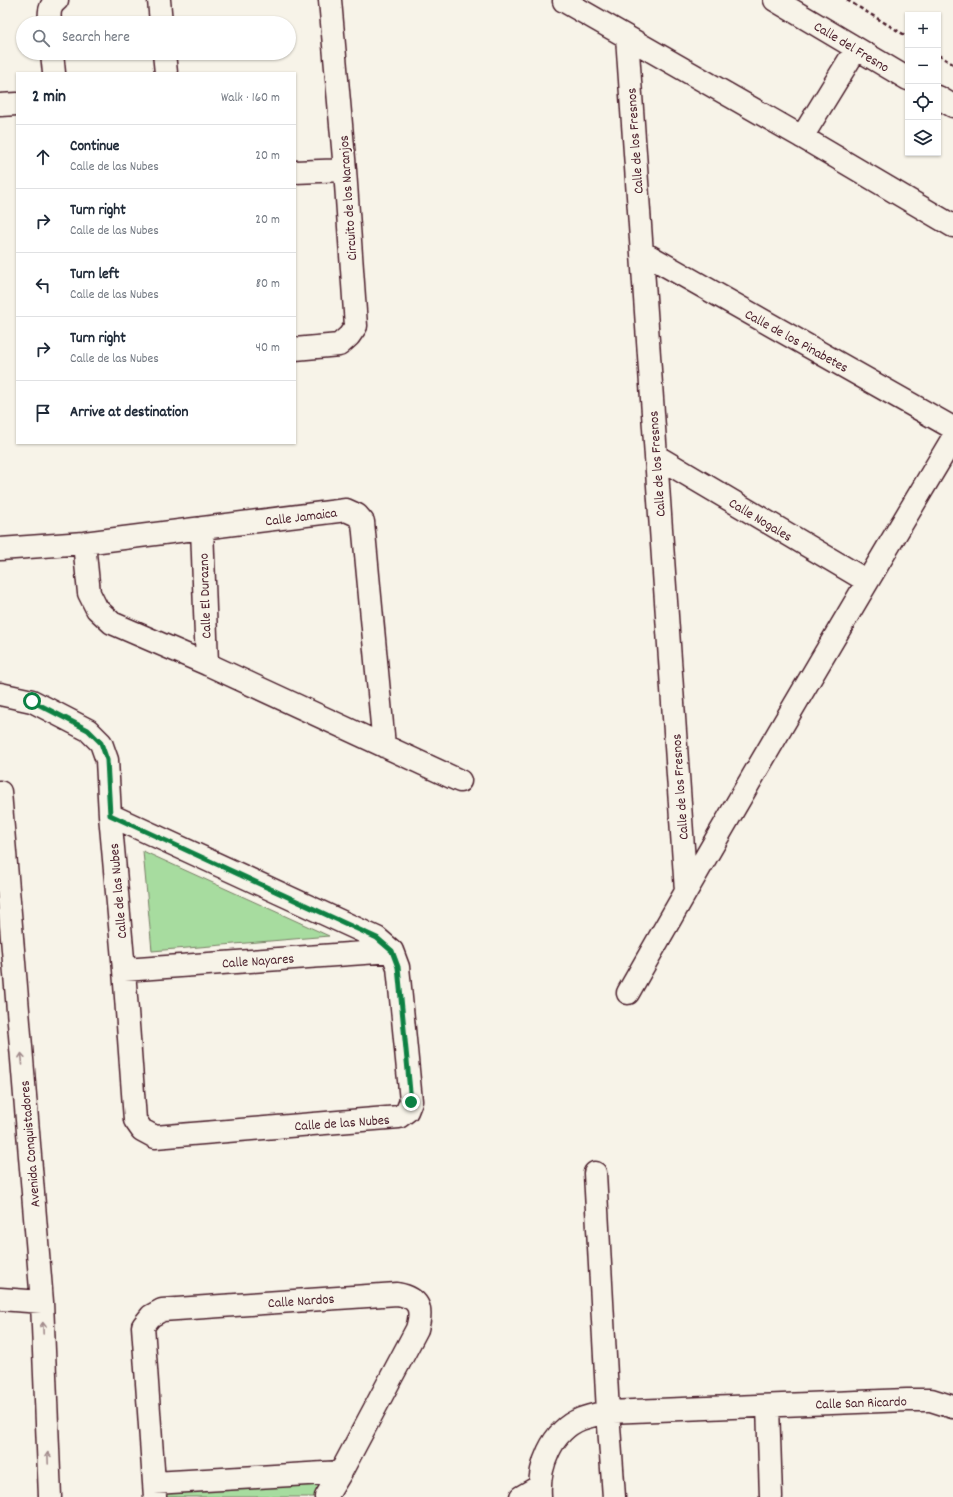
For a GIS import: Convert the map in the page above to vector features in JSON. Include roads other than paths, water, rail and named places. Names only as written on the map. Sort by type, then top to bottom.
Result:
[{"type":"street","points":[[49,16],[49,11],[54,2],[57,0]]},
{"type":"street","points":[[159,0],[161,16]]},
{"type":"street","name":"Circuito de los Naranjos","points":[[296,349],[339,345],[349,336],[356,326],[345,170],[330,0]]},
{"type":"street","name":"Calle del Fresno","points":[[775,0],[905,78]]},
{"type":"street","points":[[564,1],[802,137],[953,226]]},
{"type":"street","name":"Calle de los Fresnos","points":[[627,37],[686,891]]},
{"type":"street","points":[[802,137],[856,49]]},
{"type":"street","points":[[53,60],[54,72]]},
{"type":"street","points":[[165,60],[166,72]]},
{"type":"street","points":[[941,99],[953,106]]},
{"type":"street","points":[[0,106],[16,104]]},
{"type":"street","points":[[296,172],[345,170]]},
{"type":"street","name":"Calle de los Pinabetes","points":[[642,252],[953,428]]},
{"type":"street","points":[[628,993],[867,581],[953,438]]},
{"type":"street","name":"Calle Nogales","points":[[656,456],[867,581]]},
{"type":"street","name":"Calle Jamaica","points":[[0,548],[84,543],[346,510],[357,515],[363,522],[384,746]]},
{"type":"street","name":"Calle El Durazno","points":[[202,528],[207,664]]},
{"type":"street","points":[[84,543],[89,593],[97,609],[112,622],[207,664],[460,781]]},
{"type":"street","name":"Calle de las Nubes","points":[[0,694],[32,701],[88,730],[101,743],[107,760],[110,815],[124,970],[135,1120],[142,1130],[155,1137],[399,1117],[407,1111],[411,1102],[398,967],[392,951],[377,938],[110,815]]},
{"type":"street","name":"Avenida Conquistadores","points":[[0,792],[42,1302],[50,1497]]},
{"type":"street","name":"Calle Nayares","points":[[124,970],[392,951]]},
{"type":"street","points":[[595,1173],[614,1497]]},
{"type":"street","name":"Calle Nardos","points":[[154,1490],[143,1326],[151,1316],[162,1310],[169,1309],[397,1294],[409,1296],[418,1306],[420,1317],[417,1329],[341,1472],[326,1497]]},
{"type":"street","points":[[0,1299],[42,1302]]},
{"type":"street","name":"Calle San Ricardo","points":[[540,1491],[547,1454],[558,1434],[580,1419],[608,1412],[907,1400],[931,1400],[953,1406]]},
{"type":"street","points":[[768,1406],[770,1497]]},
{"type":"street","points":[[154,1490],[341,1472]]},
{"type":"street","points":[[521,1497],[540,1491]]}]
